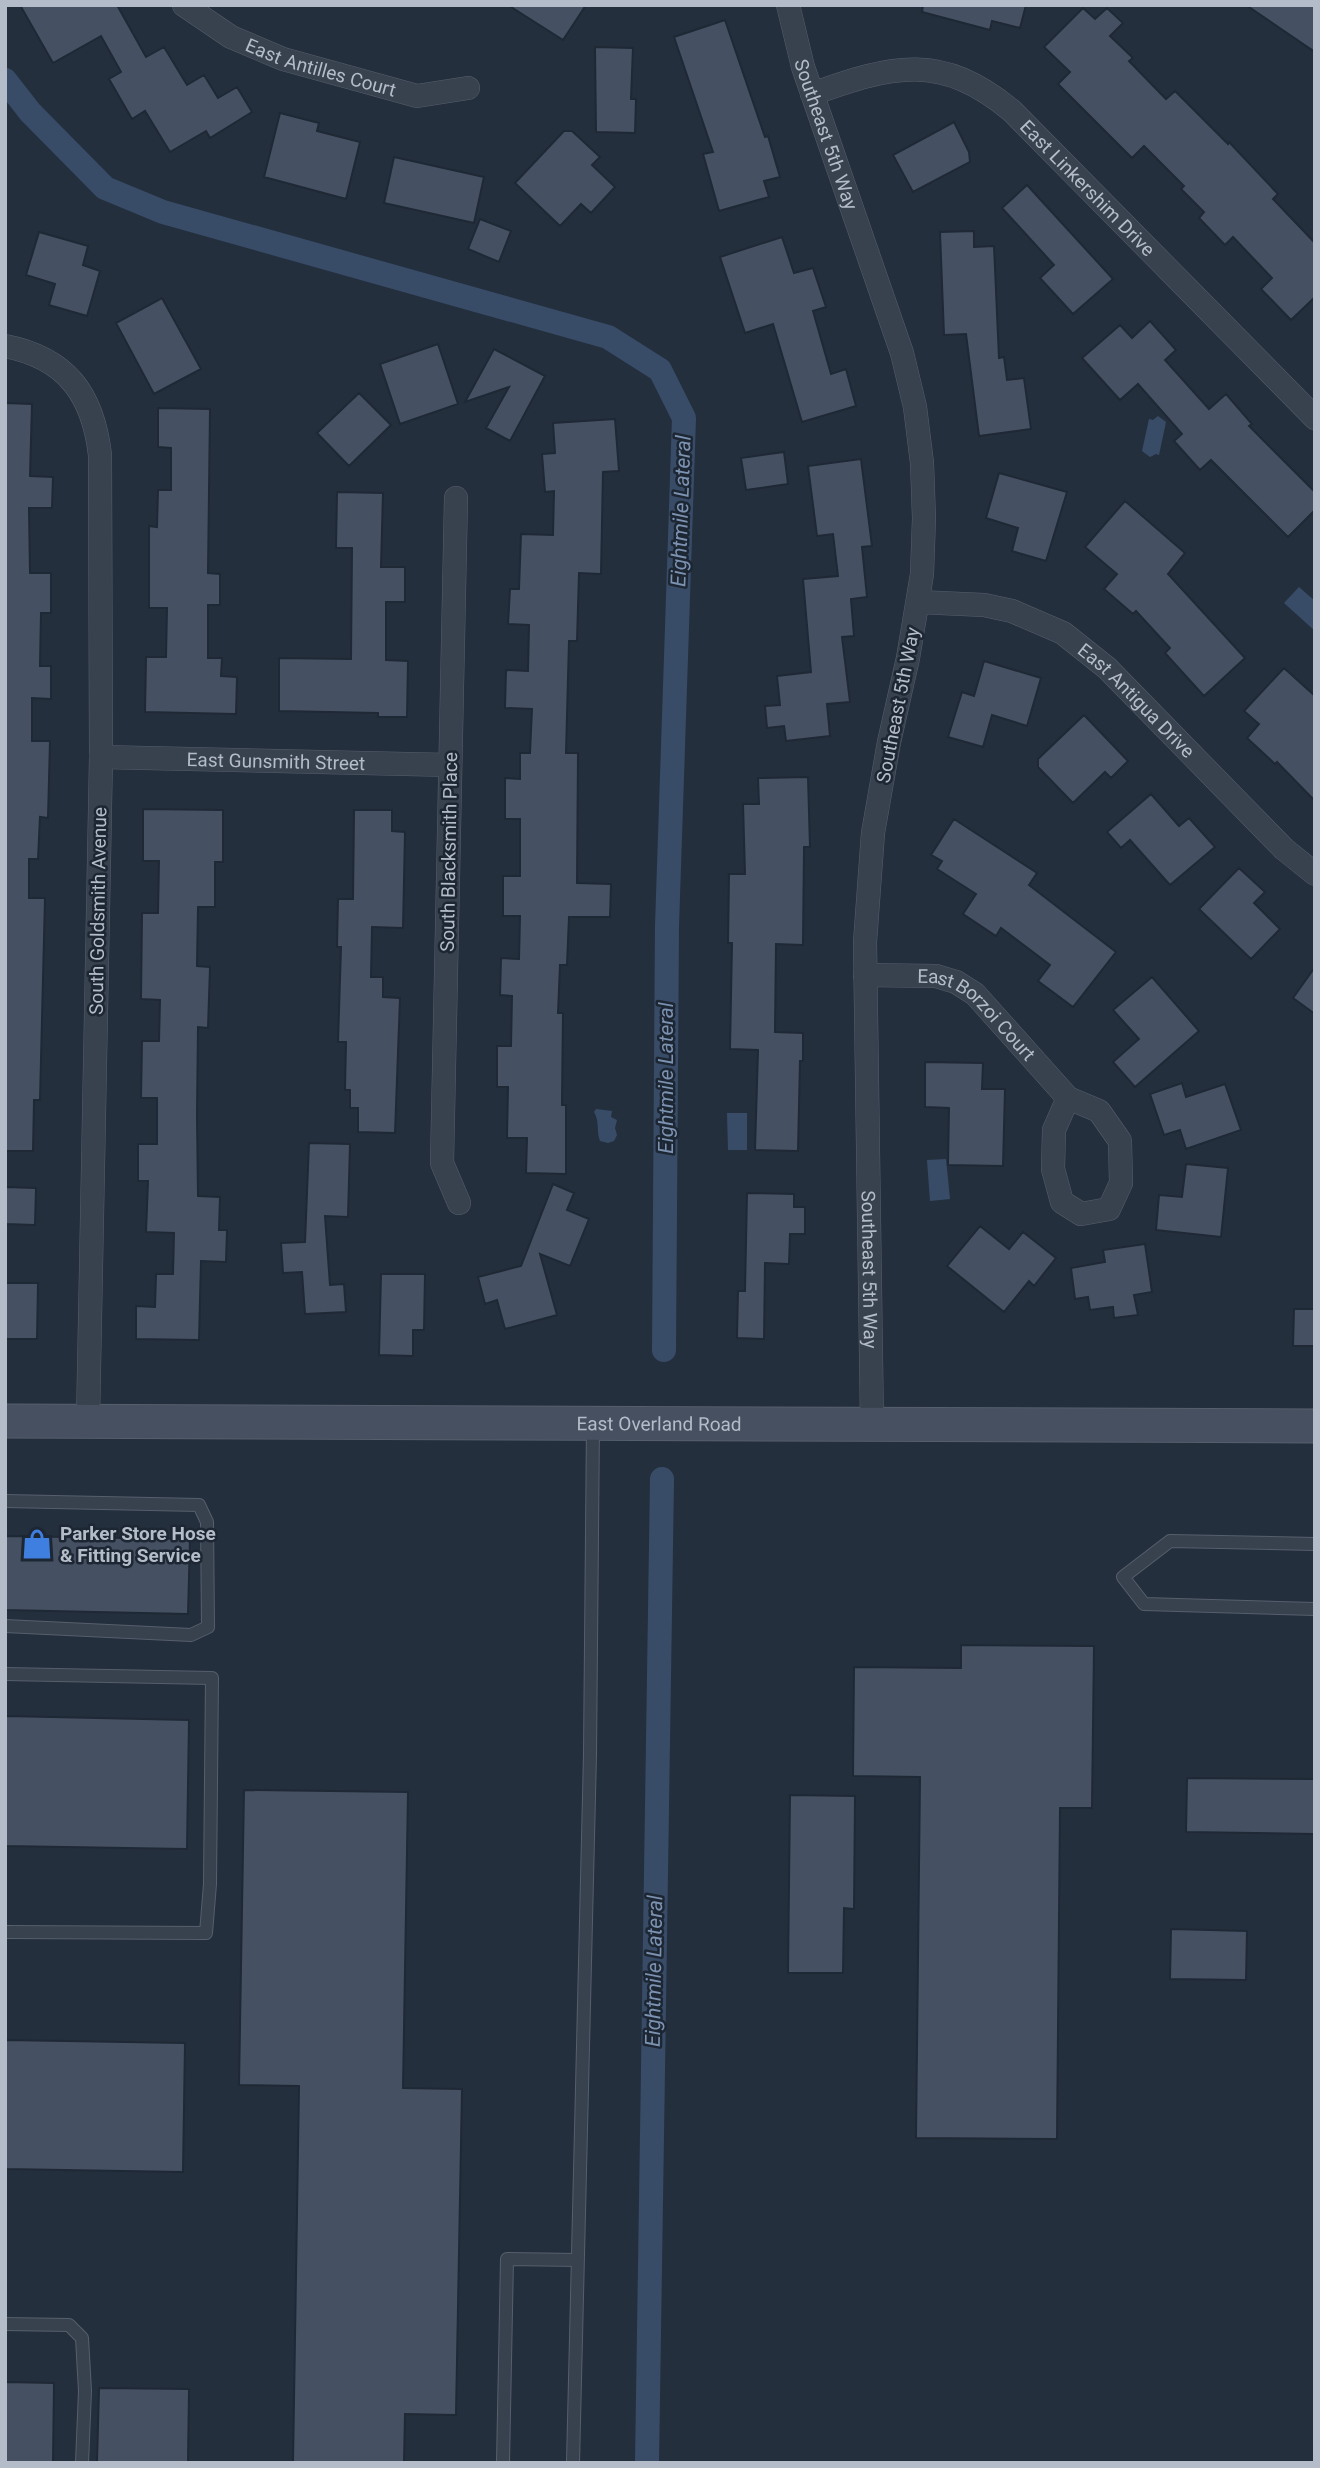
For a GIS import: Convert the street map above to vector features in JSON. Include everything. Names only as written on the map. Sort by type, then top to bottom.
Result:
[{"type":"main road","name":"East Overland Road","points":[[5,1421],[1315,1426]]},
{"type":"street","name":"East Antilles Court","points":[[184,5],[231,37],[283,59],[417,96],[468,88]]},
{"type":"street","name":"Southeast 5th Way","points":[[789,5],[803,68],[894,326],[915,407],[922,463],[924,518],[918,602],[889,742],[873,833],[868,884],[865,975],[872,1424]]},
{"type":"street","name":"East Linkershim Drive","points":[[812,94],[890,69],[941,71],[968,80],[991,93],[1013,111],[1315,418]]},
{"type":"street","name":"South Goldsmith Avenue","points":[[5,346],[24,350],[50,361],[71,379],[87,402],[97,427],[100,454],[100,757],[88,1421]]},
{"type":"street","name":"South Blacksmith Place","points":[[456,498],[442,1163],[459,1203]]},
{"type":"street","name":"East Antigua Drive","points":[[918,602],[984,605],[1012,611],[1063,634],[1107,668],[1284,849],[1315,874]]},
{"type":"street","name":"East Gunsmith Street","points":[[100,757],[450,765]]},
{"type":"street","name":"East Borzoi Court","points":[[865,975],[936,976],[956,982],[975,994],[1068,1098],[1099,1111],[1120,1141],[1121,1183],[1109,1209],[1081,1214],[1062,1202],[1053,1169],[1054,1130],[1068,1098]]},
{"type":"lane","points":[[573,2463],[590,1754],[593,1424]]},
{"type":"lane","points":[[5,1501],[199,1504],[207,1522],[208,1627],[191,1635],[5,1626]]},
{"type":"lane","points":[[1315,1545],[1170,1541],[1123,1577],[1144,1604],[1315,1609]]},
{"type":"lane","points":[[5,1674],[212,1678],[210,1884],[206,1933],[5,1931]]},
{"type":"lane","points":[[503,2463],[507,2259],[578,2260]]},
{"type":"lane","points":[[5,2325],[69,2325],[82,2338],[85,2391],[82,2463]]},
{"type":"water","points":[[1158,416],[1166,422],[1159,455],[1150,457],[1142,451],[1149,419],[1153,420]]},
{"type":"water","points":[[1299,587],[1315,601],[1315,631],[1284,603]]},
{"type":"water","points":[[596,1109],[612,1111],[611,1117],[617,1120],[617,1135],[614,1141],[600,1141],[594,1112]]},
{"type":"water","points":[[727,1113],[747,1113],[747,1150],[728,1150]]},
{"type":"water","points":[[946,1159],[950,1199],[930,1201],[927,1160]]},
{"type":"building","points":[[20,5],[117,5],[146,57],[164,47],[187,85],[204,75],[218,98],[237,87],[252,112],[210,138],[206,131],[170,152],[145,111],[132,119],[109,79],[121,72],[101,36],[53,63]]},
{"type":"building","points":[[508,5],[586,5],[563,40]]},
{"type":"building","points":[[923,5],[1026,5],[1020,28],[992,21],[990,30],[922,12]]},
{"type":"building","points":[[1246,5],[1315,5],[1315,52]]},
{"type":"building","points":[[1083,8],[1095,19],[1107,8],[1123,23],[1110,36],[1133,58],[1129,61],[1166,99],[1175,91],[1228,144],[1229,142],[1278,194],[1273,199],[1315,243],[1315,297],[1291,320],[1261,289],[1272,278],[1233,237],[1225,245],[1199,218],[1204,212],[1181,189],[1184,186],[1144,146],[1132,158],[1058,84],[1070,72],[1044,47]]},
{"type":"building","points":[[725,20],[765,137],[768,136],[780,177],[764,181],[769,197],[719,211],[703,154],[713,152],[674,37]]},
{"type":"building","points":[[595,47],[633,48],[631,99],[636,99],[635,133],[596,132]]},
{"type":"building","points":[[280,113],[319,123],[317,131],[360,142],[346,199],[264,177]]},
{"type":"building","points":[[954,122],[969,152],[970,162],[913,192],[893,155]]},
{"type":"building","points":[[564,131],[572,131],[600,157],[592,165],[615,187],[591,213],[581,204],[560,226],[515,183]]},
{"type":"building","points":[[394,157],[484,177],[474,223],[384,203]]},
{"type":"building","points":[[1027,185],[1113,279],[1073,314],[1040,278],[1054,265],[1002,208]]},
{"type":"building","points":[[480,219],[511,231],[499,262],[468,249]]},
{"type":"building","points":[[974,231],[974,247],[994,246],[999,358],[1004,357],[1007,380],[1024,378],[1031,429],[979,436],[966,334],[944,335],[940,232]]},
{"type":"building","points":[[39,232],[88,246],[83,265],[100,271],[87,316],[49,305],[55,284],[26,275]]},
{"type":"building","points":[[782,237],[794,273],[813,268],[826,307],[813,311],[831,374],[846,369],[856,406],[802,422],[773,324],[745,333],[720,257]]},
{"type":"building","points":[[162,298],[201,369],[154,394],[116,323]]},
{"type":"building","points":[[1150,321],[1176,350],[1165,360],[1209,409],[1226,394],[1252,424],[1249,426],[1315,492],[1315,510],[1288,537],[1211,460],[1200,470],[1174,441],[1182,434],[1138,384],[1120,400],[1082,358],[1120,325],[1132,338]]},
{"type":"building","points":[[438,344],[458,404],[400,424],[380,364]]},
{"type":"building","points":[[494,349],[545,376],[510,441],[486,428],[509,387],[465,402]]},
{"type":"building","points":[[359,393],[391,425],[349,466],[317,433]]},
{"type":"building","points":[[5,403],[32,404],[30,476],[53,477],[52,508],[29,508],[30,573],[51,573],[51,613],[41,613],[40,666],[51,666],[51,699],[32,698],[32,741],[50,741],[48,818],[40,817],[38,859],[29,859],[29,898],[45,898],[40,1100],[34,1100],[33,1151],[5,1151]]},
{"type":"building","points":[[158,408],[210,409],[208,573],[220,574],[220,605],[208,605],[208,658],[222,658],[221,676],[237,677],[236,714],[145,712],[146,657],[166,657],[167,608],[149,608],[149,526],[157,527],[158,490],[171,490],[171,448],[158,447]]},
{"type":"building","points":[[615,419],[619,471],[603,472],[601,574],[579,573],[577,641],[569,641],[566,753],[578,753],[577,883],[611,884],[610,917],[569,917],[567,965],[560,965],[558,1013],[563,1013],[562,1105],[566,1105],[566,1174],[526,1173],[527,1138],[507,1138],[508,1087],[497,1087],[497,1046],[511,1046],[512,996],[500,995],[501,958],[519,959],[520,916],[503,916],[503,876],[520,876],[520,819],[505,819],[505,778],[520,779],[520,753],[530,753],[532,709],[505,708],[506,670],[528,671],[529,625],[508,624],[510,589],[519,589],[521,534],[553,535],[554,491],[545,492],[542,454],[555,453],[553,423]]},
{"type":"building","points":[[784,452],[788,484],[746,490],[741,458]]},
{"type":"building","points":[[861,459],[872,546],[862,547],[867,597],[851,599],[854,636],[842,637],[850,702],[827,704],[830,736],[786,741],[784,726],[767,728],[765,706],[780,705],[777,676],[811,672],[803,579],[838,576],[833,534],[817,536],[808,466]]},
{"type":"building","points":[[999,473],[1067,492],[1046,561],[1012,551],[1018,528],[986,518]]},
{"type":"building","points":[[337,492],[383,493],[381,567],[405,567],[405,602],[386,602],[386,660],[408,661],[407,717],[378,717],[378,713],[279,711],[279,658],[351,659],[352,548],[336,548]]},
{"type":"building","points":[[1125,501],[1185,553],[1168,574],[1245,658],[1204,696],[1165,653],[1170,648],[1136,611],[1133,614],[1104,589],[1117,574],[1085,547]]},
{"type":"building","points":[[984,661],[1041,678],[1027,726],[992,715],[983,747],[948,737],[962,692],[974,696]]},
{"type":"building","points":[[1284,668],[1315,696],[1315,801],[1277,762],[1275,764],[1247,738],[1259,724],[1244,711]]},
{"type":"building","points":[[1084,715],[1128,761],[1111,778],[1105,772],[1073,803],[1038,767],[1038,759]]},
{"type":"building","points":[[808,777],[810,847],[804,847],[803,945],[776,944],[775,1032],[803,1033],[798,1151],[755,1150],[758,1050],[730,1049],[732,943],[728,943],[729,874],[745,874],[743,804],[759,804],[758,778]]},
{"type":"building","points":[[1151,794],[1179,826],[1189,818],[1215,847],[1170,885],[1130,840],[1121,848],[1107,832]]},
{"type":"building","points":[[143,809],[223,810],[223,862],[215,862],[215,907],[198,907],[197,966],[210,967],[208,1028],[198,1027],[197,1114],[198,1196],[220,1197],[219,1230],[227,1230],[226,1262],[201,1261],[199,1340],[136,1339],[136,1306],[155,1307],[156,1274],[173,1274],[174,1233],[146,1232],[148,1181],[138,1181],[138,1144],[157,1144],[157,1098],[141,1098],[142,1041],[159,1041],[160,1000],[141,999],[142,913],[158,913],[159,861],[143,861]]},
{"type":"building","points":[[354,810],[392,810],[392,831],[405,832],[403,928],[372,927],[371,977],[383,977],[383,997],[400,998],[395,1133],[358,1132],[358,1108],[350,1108],[350,1090],[345,1090],[346,1042],[338,1042],[341,947],[337,947],[338,899],[353,899]]},
{"type":"building","points":[[954,819],[1037,873],[1029,885],[1116,952],[1073,1007],[1038,981],[1050,965],[1001,928],[996,936],[963,914],[976,894],[937,869],[942,861],[931,855]]},
{"type":"building","points":[[1239,868],[1265,892],[1254,903],[1280,929],[1251,959],[1199,909]]},
{"type":"building","points":[[1315,967],[1315,1014],[1293,998]]},
{"type":"building","points":[[1152,977],[1199,1031],[1135,1087],[1113,1062],[1139,1039],[1113,1010]]},
{"type":"building","points":[[925,1062],[983,1063],[982,1089],[1005,1089],[1003,1166],[948,1165],[949,1108],[925,1107]]},
{"type":"building","points":[[1182,1083],[1186,1097],[1225,1084],[1241,1130],[1186,1149],[1180,1130],[1164,1135],[1150,1094]]},
{"type":"building","points":[[309,1143],[350,1144],[348,1217],[325,1216],[330,1285],[344,1284],[346,1312],[305,1314],[302,1272],[283,1273],[281,1243],[305,1242]]},
{"type":"building","points":[[1186,1164],[1228,1168],[1221,1237],[1156,1230],[1159,1195],[1182,1197]]},
{"type":"building","points":[[553,1184],[574,1193],[567,1210],[589,1219],[570,1266],[540,1254],[557,1315],[505,1329],[497,1300],[485,1304],[478,1277],[521,1266]]},
{"type":"building","points":[[5,1187],[36,1188],[35,1225],[5,1224]]},
{"type":"building","points":[[747,1193],[794,1194],[794,1207],[805,1207],[805,1234],[790,1234],[789,1264],[765,1263],[764,1339],[737,1338],[738,1291],[745,1291]]},
{"type":"building","points":[[980,1226],[1009,1249],[1023,1232],[1056,1258],[1034,1286],[1029,1281],[1004,1312],[947,1266]]},
{"type":"building","points":[[1145,1244],[1152,1292],[1134,1295],[1138,1315],[1114,1318],[1113,1307],[1090,1310],[1088,1297],[1075,1299],[1071,1268],[1105,1262],[1103,1250]]},
{"type":"building","points":[[381,1274],[425,1274],[424,1330],[413,1330],[413,1356],[379,1355]]},
{"type":"building","points":[[5,1283],[38,1283],[37,1339],[5,1339]]},
{"type":"building","points":[[1294,1309],[1315,1309],[1315,1346],[1293,1346]]},
{"type":"building","points":[[5,1536],[190,1539],[188,1614],[5,1610]]},
{"type":"building","points":[[961,1645],[1094,1646],[1092,1808],[1060,1808],[1057,2139],[916,2138],[920,1777],[853,1776],[854,1667],[961,1668]]},
{"type":"building","points":[[5,1716],[189,1720],[187,1849],[5,1846]]},
{"type":"building","points":[[1187,1778],[1315,1779],[1315,1834],[1186,1832]]},
{"type":"building","points":[[244,1790],[408,1792],[403,2088],[462,2089],[456,2415],[405,2414],[404,2463],[293,2463],[299,2086],[239,2085]]},
{"type":"building","points":[[790,1795],[855,1796],[854,1909],[844,1908],[843,1973],[788,1973]]},
{"type":"building","points":[[1171,1929],[1247,1931],[1246,1980],[1170,1979]]},
{"type":"building","points":[[5,2040],[185,2043],[183,2172],[5,2169]]},
{"type":"building","points":[[5,2382],[54,2383],[53,2463],[5,2463]]},
{"type":"building","points":[[99,2388],[189,2389],[188,2463],[97,2463]]},
{"type":"waterway","name":"Eightmile Lateral","points":[[5,80],[30,112],[105,188],[163,212],[608,337],[660,370],[684,418],[667,926],[664,1350]]},
{"type":"waterway","name":"Eightmile Lateral","points":[[647,2463],[662,1479]]},
{"type":"place","name":"Parker Store Hose & Fitting Service","points":[[37,1544]]}]
